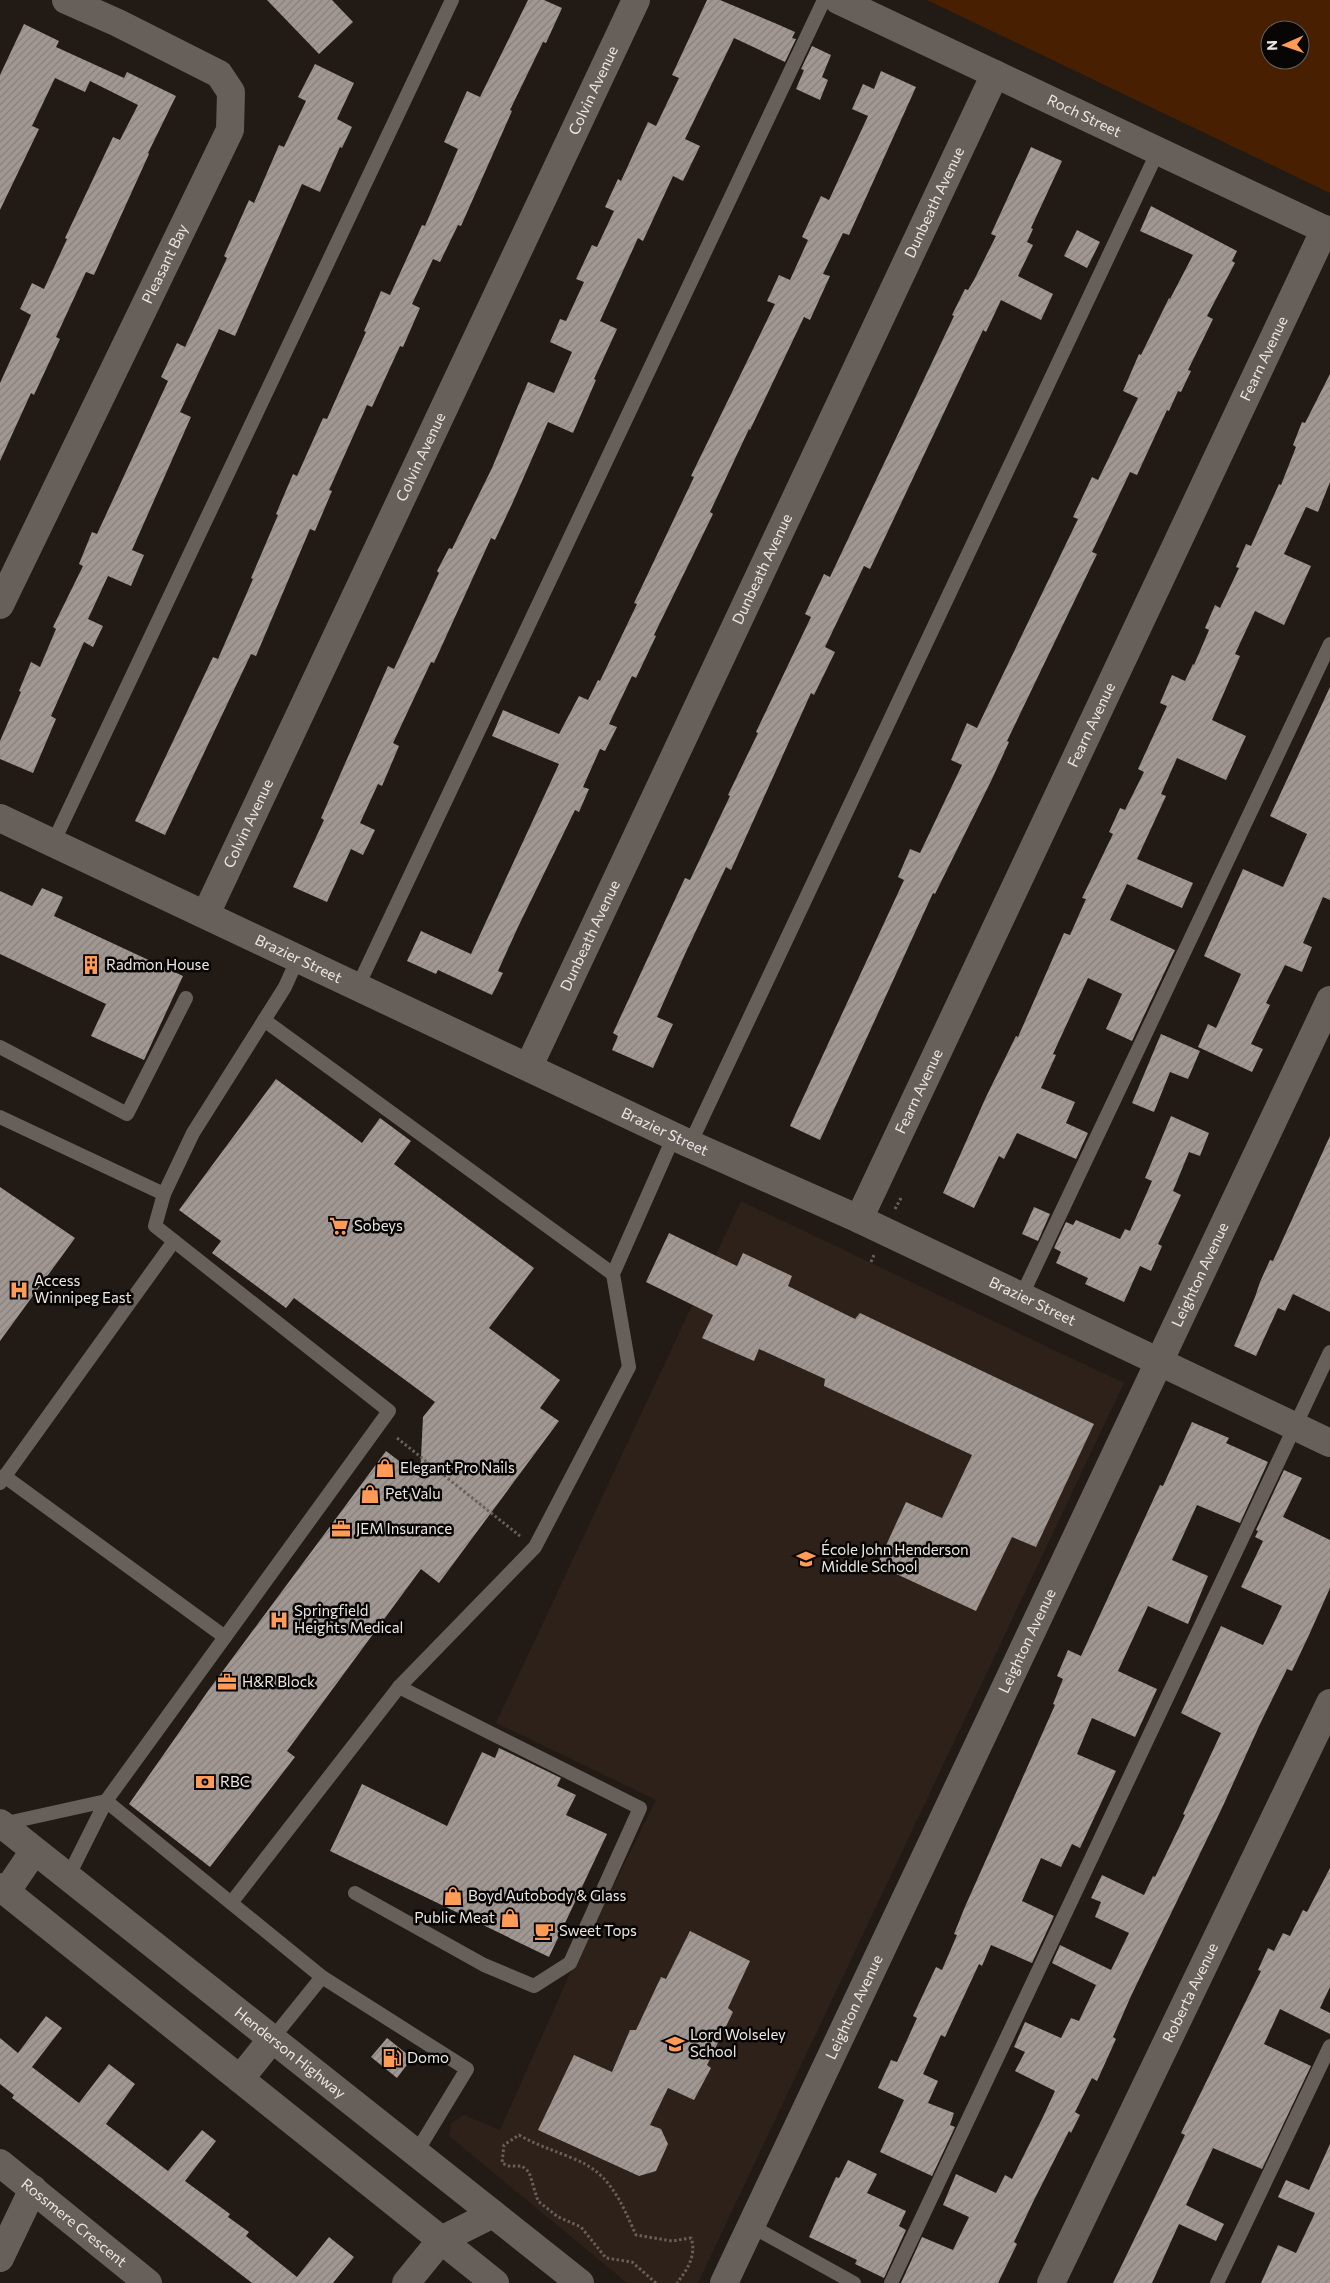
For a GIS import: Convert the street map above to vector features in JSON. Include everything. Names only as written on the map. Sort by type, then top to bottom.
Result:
[{"type":"street","name":"Pleasant Bay","points":[[0,605],[230,130],[231,92],[218,74],[118,23],[66,0]]},
{"type":"street","name":"Colvin Avenue","points":[[206,914],[636,0]]},
{"type":"street","name":"Roch Street","points":[[838,0],[1327,231]]},
{"type":"street","name":"Dunbeath Avenue","points":[[528,1066],[995,74]]},
{"type":"street","name":"Fearn Avenue","points":[[858,1219],[1327,231]]},
{"type":"street","name":"Brazier Street","points":[[0,818],[682,1140],[858,1219],[1330,1443]]},
{"type":"street","name":"Leighton Avenue","points":[[724,2283],[1330,1000]]},
{"type":"street","name":"Roberta Avenue","points":[[1051,2283],[1330,1703]]},
{"type":"street","name":"Henderson Highway","points":[[0,1824],[580,2283]]},
{"type":"street","points":[[34,1850],[3,1890],[495,2283]]},
{"type":"street","points":[[240,2079],[272,2039]]},
{"type":"street","name":"Rossmere Crescent","points":[[0,2163],[148,2283]]},
{"type":"street","points":[[0,2258],[33,2189]]},
{"type":"street","points":[[406,2283],[441,2240],[493,2214]]},
{"type":"lane","points":[[53,843],[452,0]]},
{"type":"lane","points":[[358,986],[824,0]]},
{"type":"lane","points":[[232,1903],[399,1687],[535,1547],[629,1367],[614,1274],[682,1140],[1158,151]]},
{"type":"lane","points":[[1021,1298],[1330,644]]},
{"type":"lane","points":[[68,1877],[106,1801],[388,1411],[155,1226],[164,1194],[193,1133],[284,987],[298,958]]},
{"type":"lane","points":[[0,1047],[127,1114],[186,998]]},
{"type":"lane","points":[[264,1020],[614,1274]]},
{"type":"lane","points":[[0,1117],[164,1194]]},
{"type":"lane","points":[[174,1241],[2,1479],[225,1637]]},
{"type":"lane","points":[[891,2283],[1330,1352]]},
{"type":"lane","points":[[355,1893],[484,1965],[534,1986],[570,1963],[640,1808],[399,1687]]},
{"type":"lane","points":[[0,1824],[106,1801]]},
{"type":"lane","points":[[106,1801],[322,1977],[467,2069],[416,2153]]},
{"type":"lane","points":[[272,2039],[322,1977]]},
{"type":"lane","points":[[1217,2283],[1330,2046]]},
{"type":"lane","points":[[752,2226],[854,2283]]},
{"type":"path","points":[[397,1438],[535,1547]]},
{"type":"path","points":[[656,2283],[632,2262],[606,2258],[581,2228],[558,2217],[538,2201],[529,2172],[522,2166],[509,2166],[502,2163],[504,2144],[519,2135],[535,2145],[574,2158],[589,2167],[612,2187],[618,2195],[636,2235],[672,2241],[691,2238],[692,2252],[690,2263],[677,2283]]},
{"type":"shaded area","points":[[927,0],[1330,0],[1330,193]]},
{"type":"shaded area","name":"École John Henderson Middle School","points":[[741,1201],[1124,1383],[698,2283],[627,2283],[449,2136],[451,2123],[464,2115],[500,2130],[571,1971],[656,1800],[496,1723]]},
{"type":"building","points":[[267,0],[332,0],[353,22],[319,54]]},
{"type":"building","points":[[528,0],[544,0],[562,8],[546,43],[543,42],[510,110],[512,111],[461,226],[458,225],[440,262],[433,259],[412,304],[420,308],[403,347],[400,346],[372,407],[367,405],[329,490],[332,491],[315,531],[310,529],[256,656],[251,654],[165,835],[135,821],[213,657],[218,659],[253,579],[251,578],[293,474],[297,476],[323,418],[327,419],[366,332],[364,331],[381,291],[390,295],[422,225],[425,226],[458,149],[444,142],[467,91],[480,97]]},
{"type":"building","points":[[707,0],[720,0],[777,24],[795,32],[792,38],[796,39],[785,62],[734,38],[685,139],[700,146],[683,181],[673,176],[643,241],[638,238],[600,321],[617,329],[594,379],[596,380],[573,433],[548,422],[495,540],[491,538],[434,663],[431,662],[393,743],[399,746],[382,786],[378,784],[360,823],[375,830],[363,855],[351,849],[327,902],[293,887],[324,820],[321,818],[388,666],[394,669],[439,573],[437,571],[449,548],[452,549],[492,468],[528,382],[554,393],[572,352],[550,342],[560,319],[566,321],[584,282],[576,279],[592,245],[597,247],[614,211],[605,207],[618,179],[621,181],[648,122],[656,126],[679,78],[672,75]]},
{"type":"building","points":[[24,24],[59,41],[56,47],[124,78],[127,72],[176,96],[148,153],[94,275],[86,272],[56,337],[60,339],[34,395],[31,393],[0,461],[0,383],[31,315],[20,309],[32,283],[44,289],[67,239],[65,238],[113,137],[120,140],[138,105],[90,81],[85,92],[55,78],[32,126],[39,129],[0,210],[0,75]]},
{"type":"building","points":[[812,46],[831,55],[822,77],[828,80],[820,100],[796,89],[804,70],[801,69]]},
{"type":"building","points":[[315,64],[354,83],[337,119],[352,127],[342,148],[340,147],[320,192],[302,184],[235,336],[219,329],[180,412],[191,417],[132,550],[144,555],[131,586],[108,576],[88,619],[103,626],[93,647],[84,642],[51,716],[56,719],[33,773],[0,759],[0,741],[21,692],[19,691],[31,662],[40,667],[56,629],[53,627],[83,566],[79,564],[92,532],[97,534],[168,381],[161,377],[177,343],[185,347],[227,258],[224,256],[249,200],[254,203],[279,145],[284,147],[306,101],[298,97]]},
{"type":"building","points":[[881,71],[916,87],[849,235],[843,233],[823,274],[830,276],[810,320],[804,317],[710,512],[713,514],[654,635],[656,636],[636,678],[632,676],[609,724],[617,727],[605,751],[600,749],[583,787],[589,789],[579,812],[575,810],[518,927],[498,971],[503,973],[492,995],[438,970],[436,974],[407,961],[421,931],[471,954],[559,764],[492,736],[503,710],[559,734],[579,696],[588,700],[598,680],[600,681],[637,604],[634,603],[694,477],[691,476],[775,304],[767,301],[779,275],[790,280],[808,240],[802,237],[821,196],[829,200],[868,116],[852,109],[863,84],[874,89]]},
{"type":"building","points":[[1031,147],[1062,161],[1031,228],[1033,229],[1027,242],[1033,245],[1018,276],[1053,294],[1041,320],[1001,300],[986,332],[983,330],[870,569],[864,566],[825,647],[835,652],[814,695],[811,693],[731,870],[726,867],[685,954],[657,1017],[673,1024],[653,1068],[612,1050],[618,1036],[613,1033],[685,878],[690,880],[730,796],[728,795],[758,733],[756,732],[811,617],[805,614],[824,574],[830,577],[954,316],[952,315],[965,289],[968,290],[974,280],[996,236],[991,234]]},
{"type":"building","points":[[1151,206],[1237,251],[1232,261],[1235,263],[1207,316],[1213,319],[1188,370],[1191,371],[1181,392],[1178,391],[1169,411],[1167,410],[1137,475],[1130,472],[1092,552],[1097,554],[1007,741],[1009,742],[992,779],[935,894],[933,893],[820,1140],[790,1126],[904,880],[898,877],[910,849],[920,853],[962,765],[951,760],[967,723],[977,728],[1078,519],[1073,517],[1092,477],[1098,480],[1138,398],[1123,391],[1139,354],[1141,355],[1193,255],[1140,231]]},
{"type":"building","points":[[1077,230],[1100,242],[1087,268],[1064,256]]},
{"type":"building","points":[[1330,374],[1330,482],[1318,512],[1306,507],[1284,554],[1311,566],[1284,625],[1255,611],[1235,654],[1240,656],[1212,720],[1246,736],[1226,780],[1177,758],[1161,794],[1166,796],[1137,859],[1193,883],[1182,908],[1127,884],[1110,920],[1175,950],[1132,1041],[1106,1029],[1122,994],[1088,978],[1053,1054],[1056,1055],[1041,1088],[1075,1102],[1066,1123],[1088,1133],[1076,1159],[1017,1133],[1004,1159],[999,1156],[974,1208],[943,1193],[986,1097],[1016,1036],[1018,1037],[1064,933],[1070,935],[1086,899],[1082,898],[1113,834],[1109,832],[1120,808],[1125,810],[1144,772],[1138,769],[1167,706],[1160,703],[1172,675],[1185,681],[1194,665],[1209,630],[1205,628],[1215,605],[1220,608],[1239,568],[1236,567],[1246,544],[1251,546],[1279,484],[1281,485],[1296,447],[1293,445],[1302,422],[1305,423]]},
{"type":"building","points":[[1330,687],[1330,900],[1323,897],[1303,943],[1312,947],[1302,972],[1285,965],[1266,1003],[1270,1005],[1251,1044],[1263,1049],[1252,1072],[1198,1047],[1208,1024],[1216,1028],[1241,974],[1204,956],[1243,869],[1283,887],[1307,834],[1270,816]]},
{"type":"building","name":"Radmon House","points":[[42,888],[63,897],[54,916],[183,976],[144,1060],[91,1036],[106,1004],[0,954],[0,891],[32,906]]},
{"type":"building","points":[[1161,1034],[1200,1051],[1188,1079],[1170,1072],[1154,1112],[1132,1103]]},
{"type":"building","points":[[276,1079],[362,1143],[380,1118],[411,1141],[394,1164],[534,1268],[489,1328],[560,1380],[540,1408],[559,1421],[439,1583],[421,1569],[287,1751],[295,1757],[210,1867],[129,1804],[208,1691],[386,1451],[420,1477],[423,1417],[435,1402],[294,1298],[286,1308],[212,1253],[221,1241],[179,1210]]},
{"type":"building","points":[[1171,1116],[1209,1133],[1200,1156],[1189,1152],[1173,1191],[1181,1195],[1158,1244],[1162,1246],[1151,1271],[1140,1266],[1124,1302],[1085,1284],[1088,1278],[1056,1263],[1061,1252],[1054,1248],[1066,1222],[1073,1225],[1076,1220],[1120,1239],[1125,1229],[1130,1231],[1152,1181],[1145,1178]]},
{"type":"building","points":[[1330,1136],[1330,1312],[1293,1294],[1285,1311],[1278,1308],[1256,1356],[1234,1346],[1270,1260],[1273,1261]]},
{"type":"building","name":"Access Winnipeg East","points":[[0,1187],[75,1238],[0,1341]]},
{"type":"building","points":[[1034,1207],[1050,1214],[1038,1241],[1022,1234]]},
{"type":"building","points":[[669,1233],[737,1266],[743,1253],[792,1276],[788,1286],[855,1319],[860,1313],[1094,1424],[1036,1547],[1012,1537],[976,1611],[877,1565],[906,1502],[942,1518],[972,1455],[824,1386],[825,1379],[759,1349],[754,1361],[702,1338],[713,1315],[646,1282]]},
{"type":"building","points":[[1192,1422],[1229,1438],[1226,1443],[1268,1462],[1240,1523],[1197,1505],[1172,1560],[1208,1576],[1188,1624],[1148,1606],[1118,1671],[1157,1689],[1135,1737],[1092,1718],[1077,1754],[1116,1771],[1080,1848],[1072,1844],[1061,1867],[1041,1858],[1022,1901],[1054,1916],[1032,1963],[991,1945],[982,1966],[979,1964],[945,2037],[941,2035],[923,2074],[938,2081],[928,2103],[954,2113],[950,2125],[955,2127],[932,2176],[880,2152],[904,2100],[878,2088],[891,2060],[897,2062],[917,2018],[913,2016],[936,1967],[942,1970],[957,1935],[954,1934],[964,1909],[1055,1705],[1053,1704],[1063,1679],[1057,1676],[1068,1650],[1081,1656],[1160,1485],[1163,1486]]},
{"type":"building","points":[[1284,1470],[1302,1478],[1283,1517],[1330,1540],[1330,1588],[1309,1635],[1292,1671],[1287,1669],[1260,1724],[1222,1808],[1131,1996],[1113,2037],[1116,2039],[1097,2081],[1092,2078],[1075,2112],[1080,2115],[1071,2133],[1069,2131],[1033,2202],[1014,2242],[1017,2244],[998,2283],[901,2283],[922,2237],[953,2250],[969,2217],[943,2205],[956,2174],[996,2193],[1005,2175],[1012,2179],[1042,2119],[1055,2091],[1015,2071],[1025,2052],[1014,2047],[1025,2022],[1061,2038],[1071,2018],[1079,2021],[1096,1985],[1052,1963],[1060,1945],[1111,1970],[1129,1933],[1095,1917],[1101,1902],[1091,1898],[1102,1875],[1144,1895],[1153,1876],[1155,1877],[1185,1815],[1183,1814],[1221,1733],[1181,1713],[1221,1626],[1263,1645],[1282,1606],[1241,1587],[1263,1541],[1255,1537],[1258,1531],[1256,1530]]},
{"type":"building","points":[[499,1748],[561,1778],[557,1786],[576,1795],[566,1815],[607,1834],[549,1957],[330,1851],[362,1784],[447,1826],[482,1752],[495,1758]]},
{"type":"building","points":[[1330,1868],[1330,1987],[1320,2008],[1330,2013],[1330,2034],[1280,2009],[1264,2044],[1311,2066],[1262,2169],[1213,2148],[1186,2205],[1224,2224],[1216,2241],[1179,2224],[1152,2283],[1113,2283],[1185,2135],[1181,2133],[1261,1971],[1258,1970],[1268,1948],[1274,1951],[1283,1933],[1290,1936],[1303,1910],[1307,1912]]},
{"type":"building","points":[[690,1931],[750,1961],[728,2008],[733,2012],[707,2065],[711,2068],[694,2100],[668,2088],[650,2125],[661,2129],[668,2144],[656,2171],[639,2176],[538,2130],[574,2055],[612,2072],[630,2030],[636,2030],[661,1977],[666,1979]]},
{"type":"building","points":[[46,2016],[62,2028],[32,2067],[79,2103],[109,2064],[135,2084],[106,2124],[168,2171],[202,2130],[216,2141],[185,2181],[230,2214],[228,2217],[249,2232],[246,2236],[297,2277],[329,2237],[354,2257],[333,2283],[252,2283],[12,2098],[14,2095],[0,2084],[0,2038],[18,2053]]},
{"type":"building","name":"Domo","points":[[387,2038],[412,2058],[397,2078],[371,2057]]},
{"type":"building","points":[[1330,2144],[1330,2283],[1261,2283],[1278,2245],[1296,2253],[1315,2213],[1278,2197],[1286,2180],[1309,2190]]},
{"type":"building","points":[[848,2160],[877,2174],[867,2193],[906,2211],[899,2226],[906,2230],[884,2278],[855,2264],[857,2260],[809,2237],[836,2177],[839,2178]]},
{"type":"place","name":"Radmon House","points":[[91,965]]},
{"type":"place","name":"Sobeys","points":[[339,1226]]},
{"type":"place","name":"Access Winnipeg East","points":[[19,1290]]},
{"type":"place","name":"Elegant Pro Nails","points":[[385,1468]]},
{"type":"place","name":"Pet Valu","points":[[370,1494]]},
{"type":"place","name":"JEM Insurance","points":[[341,1529]]},
{"type":"place","name":"École John Henderson Middle School","points":[[806,1559]]},
{"type":"place","name":"Springfield Heights Medical","points":[[279,1620]]},
{"type":"place","name":"H&R Block","points":[[227,1682]]},
{"type":"place","name":"RBC","points":[[205,1782]]},
{"type":"place","name":"Boyd Autobody & Glass","points":[[453,1896]]},
{"type":"place","name":"Public Meat","points":[[510,1918]]},
{"type":"place","name":"Sweet Tops","points":[[544,1931]]},
{"type":"place","name":"Lord Wolseley School","points":[[675,2044]]},
{"type":"place","name":"Domo","points":[[392,2058]]}]
